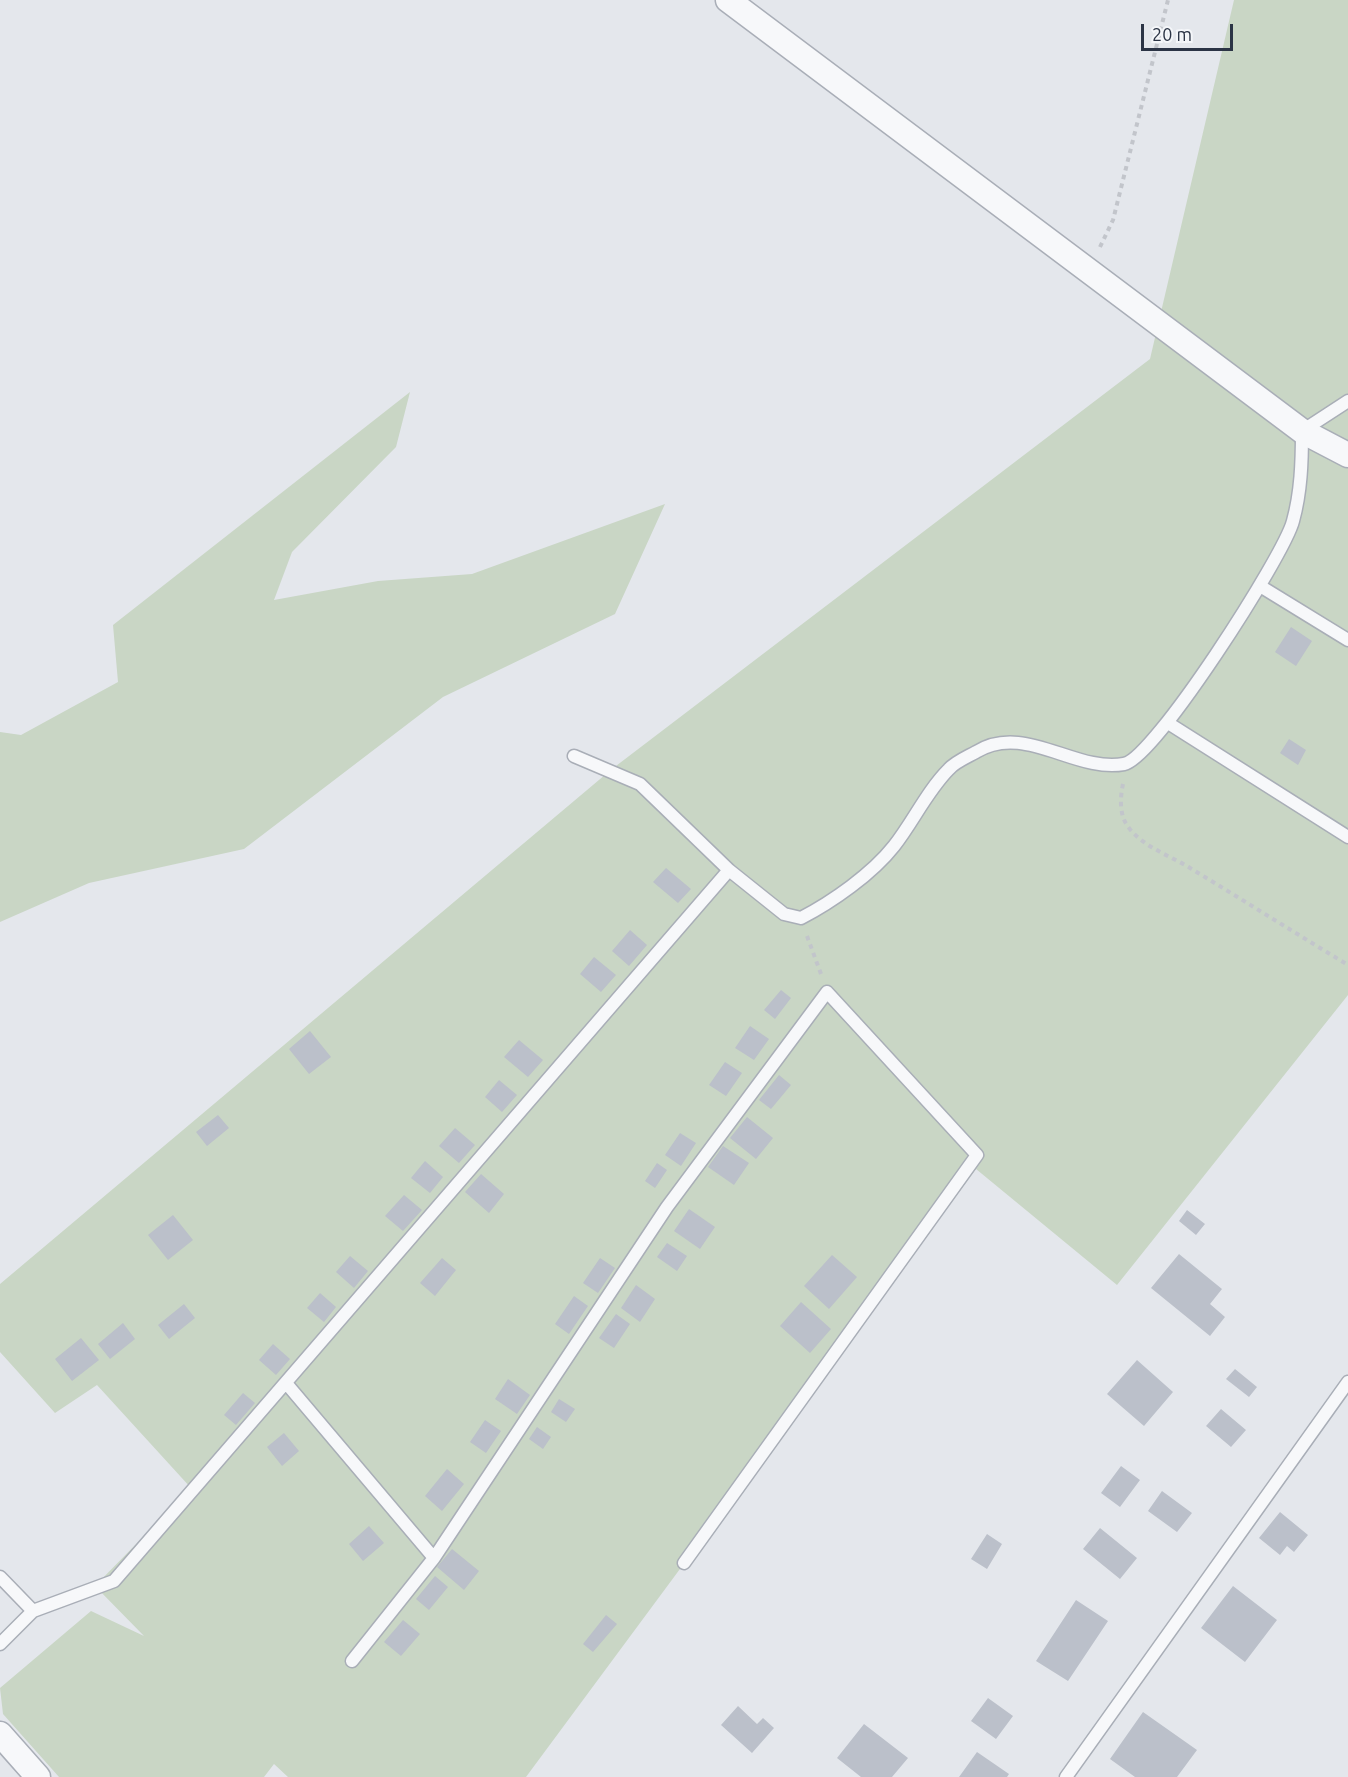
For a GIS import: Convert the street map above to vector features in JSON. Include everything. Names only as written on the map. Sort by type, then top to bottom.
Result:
[{"type":"street","points":[[728,0],[1302,431],[1348,455]]},
{"type":"street","points":[[0,1734],[38,1777]]},
{"type":"lane","points":[[574,756],[640,784],[729,870],[784,914],[801,918],[833,901],[892,848],[950,767],[988,744],[1024,743],[1102,767],[1127,764],[1168,723],[1260,586],[1293,523],[1302,473],[1302,431],[1348,401]]},
{"type":"lane","points":[[1260,586],[1348,640]]},
{"type":"lane","points":[[1168,723],[1348,837]]},
{"type":"lane","points":[[0,1644],[33,1611],[114,1581],[729,870]]},
{"type":"lane","points":[[352,1661],[434,1558],[667,1207],[827,992],[977,1155],[684,1563]]},
{"type":"lane","points":[[1066,1777],[1348,1382]]},
{"type":"lane","points":[[286,1383],[434,1558]]},
{"type":"lane","points":[[0,1577],[33,1611]]},
{"type":"path","points":[[1089,272],[1113,220],[1168,0]]},
{"type":"path","points":[[1127,764],[1120,795],[1122,817],[1129,828],[1150,847],[1187,866],[1348,965]]},
{"type":"path","points":[[801,918],[827,992]]},
{"type":"green space","points":[[1234,0],[1348,0],[1348,995],[1117,1285],[976,1169],[526,1777],[288,1777],[274,1764],[264,1777],[59,1777],[3,1714],[0,1688],[91,1611],[144,1636],[95,1586],[191,1488],[97,1385],[55,1413],[0,1352],[0,1284],[612,769],[1150,359]]},
{"type":"green space","points":[[410,392],[396,447],[292,552],[274,600],[378,581],[472,574],[665,504],[615,614],[443,697],[244,849],[89,883],[0,922],[0,732],[21,735],[118,682],[113,625]]},
{"type":"building","points":[[1291,627],[1312,641],[1296,666],[1275,652]]},
{"type":"building","points":[[1289,739],[1306,750],[1298,765],[1280,753]]},
{"type":"building","points":[[666,868],[691,889],[678,903],[653,882]]},
{"type":"building","points":[[630,930],[647,945],[629,966],[612,951]]},
{"type":"building","points":[[594,957],[616,975],[601,992],[580,974]]},
{"type":"building","points":[[781,990],[791,998],[775,1019],[764,1010]]},
{"type":"building","points":[[750,1026],[769,1039],[754,1060],[735,1048]]},
{"type":"building","points":[[310,1031],[331,1057],[309,1074],[289,1049]]},
{"type":"building","points":[[519,1040],[543,1060],[528,1077],[504,1057]]},
{"type":"building","points":[[725,1062],[742,1073],[726,1096],[709,1085]]},
{"type":"building","points":[[779,1075],[791,1085],[771,1109],[759,1100]]},
{"type":"building","points":[[499,1080],[517,1095],[502,1112],[485,1097]]},
{"type":"building","points":[[218,1115],[229,1128],[207,1146],[196,1132]]},
{"type":"building","points":[[747,1117],[773,1138],[756,1159],[730,1138]]},
{"type":"building","points":[[455,1128],[475,1145],[459,1163],[439,1146]]},
{"type":"building","points":[[680,1133],[696,1143],[681,1166],[665,1155]]},
{"type":"building","points":[[723,1146],[749,1163],[734,1185],[708,1167]]},
{"type":"building","points":[[425,1161],[443,1177],[430,1193],[411,1178]]},
{"type":"building","points":[[657,1163],[667,1170],[655,1188],[645,1181]]},
{"type":"building","points":[[481,1174],[504,1194],[489,1213],[465,1192]]},
{"type":"building","points":[[404,1195],[422,1210],[403,1231],[385,1216]]},
{"type":"building","points":[[689,1209],[715,1227],[700,1249],[674,1231]]},
{"type":"building","points":[[1187,1210],[1205,1224],[1196,1235],[1179,1221]]},
{"type":"building","points":[[173,1215],[193,1240],[168,1260],[148,1235]]},
{"type":"building","points":[[667,1243],[687,1256],[677,1271],[657,1257]]},
{"type":"building","points":[[1179,1254],[1222,1289],[1210,1304],[1225,1317],[1210,1336],[1151,1288]]},
{"type":"building","points":[[832,1255],[857,1277],[829,1309],[804,1286]]},
{"type":"building","points":[[350,1256],[368,1271],[354,1288],[336,1272]]},
{"type":"building","points":[[442,1258],[456,1270],[435,1296],[420,1283]]},
{"type":"building","points":[[600,1258],[615,1268],[598,1293],[583,1283]]},
{"type":"building","points":[[636,1285],[655,1299],[640,1322],[621,1308]]},
{"type":"building","points":[[320,1293],[336,1307],[324,1322],[307,1308]]},
{"type":"building","points":[[574,1296],[588,1306],[569,1334],[555,1324]]},
{"type":"building","points":[[801,1302],[831,1329],[810,1353],[780,1326]]},
{"type":"building","points":[[184,1304],[195,1318],[169,1339],[158,1325]]},
{"type":"building","points":[[616,1314],[630,1324],[614,1348],[599,1338]]},
{"type":"building","points":[[123,1323],[135,1339],[110,1359],[98,1344]]},
{"type":"building","points":[[81,1338],[99,1360],[72,1381],[55,1359]]},
{"type":"building","points":[[273,1344],[290,1359],[276,1375],[259,1360]]},
{"type":"building","points":[[1137,1360],[1173,1392],[1144,1426],[1107,1394]]},
{"type":"building","points":[[1235,1369],[1257,1387],[1249,1397],[1226,1379]]},
{"type":"building","points":[[508,1379],[530,1395],[517,1414],[495,1399]]},
{"type":"building","points":[[243,1393],[255,1403],[236,1425],[224,1415]]},
{"type":"building","points":[[559,1399],[575,1409],[566,1422],[551,1412]]},
{"type":"building","points":[[1221,1409],[1246,1430],[1231,1447],[1206,1426]]},
{"type":"building","points":[[485,1420],[501,1431],[486,1453],[470,1442]]},
{"type":"building","points":[[537,1427],[551,1437],[543,1449],[529,1439]]},
{"type":"building","points":[[284,1433],[299,1451],[282,1466],[267,1447]]},
{"type":"building","points":[[1121,1466],[1140,1480],[1120,1507],[1101,1493]]},
{"type":"building","points":[[447,1469],[464,1484],[442,1511],[425,1496]]},
{"type":"building","points":[[1162,1491],[1192,1513],[1177,1532],[1148,1511]]},
{"type":"building","points":[[1280,1512],[1308,1535],[1294,1552],[1287,1546],[1280,1555],[1259,1538]]},
{"type":"building","points":[[369,1526],[384,1543],[363,1561],[349,1544]]},
{"type":"building","points":[[1100,1528],[1137,1558],[1120,1579],[1083,1549]]},
{"type":"building","points":[[987,1534],[1002,1544],[987,1569],[971,1559]]},
{"type":"building","points":[[452,1549],[479,1571],[464,1590],[437,1567]]},
{"type":"building","points":[[435,1576],[448,1587],[429,1610],[416,1599]]},
{"type":"building","points":[[1233,1586],[1277,1620],[1245,1662],[1201,1628]]},
{"type":"building","points":[[1076,1600],[1108,1621],[1068,1681],[1036,1661]]},
{"type":"building","points":[[606,1615],[617,1624],[593,1652],[583,1644]]},
{"type":"building","points":[[403,1620],[420,1634],[401,1656],[384,1642]]},
{"type":"building","points":[[988,1698],[1013,1716],[996,1739],[971,1721]]},
{"type":"building","points":[[738,1706],[757,1724],[763,1718],[774,1728],[752,1753],[721,1725]]},
{"type":"building","points":[[1143,1712],[1197,1750],[1177,1777],[1135,1777],[1110,1759]]},
{"type":"building","points":[[864,1724],[908,1758],[892,1777],[861,1777],[837,1758]]},
{"type":"building","points":[[977,1752],[1009,1774],[1007,1777],[959,1777]]}]
